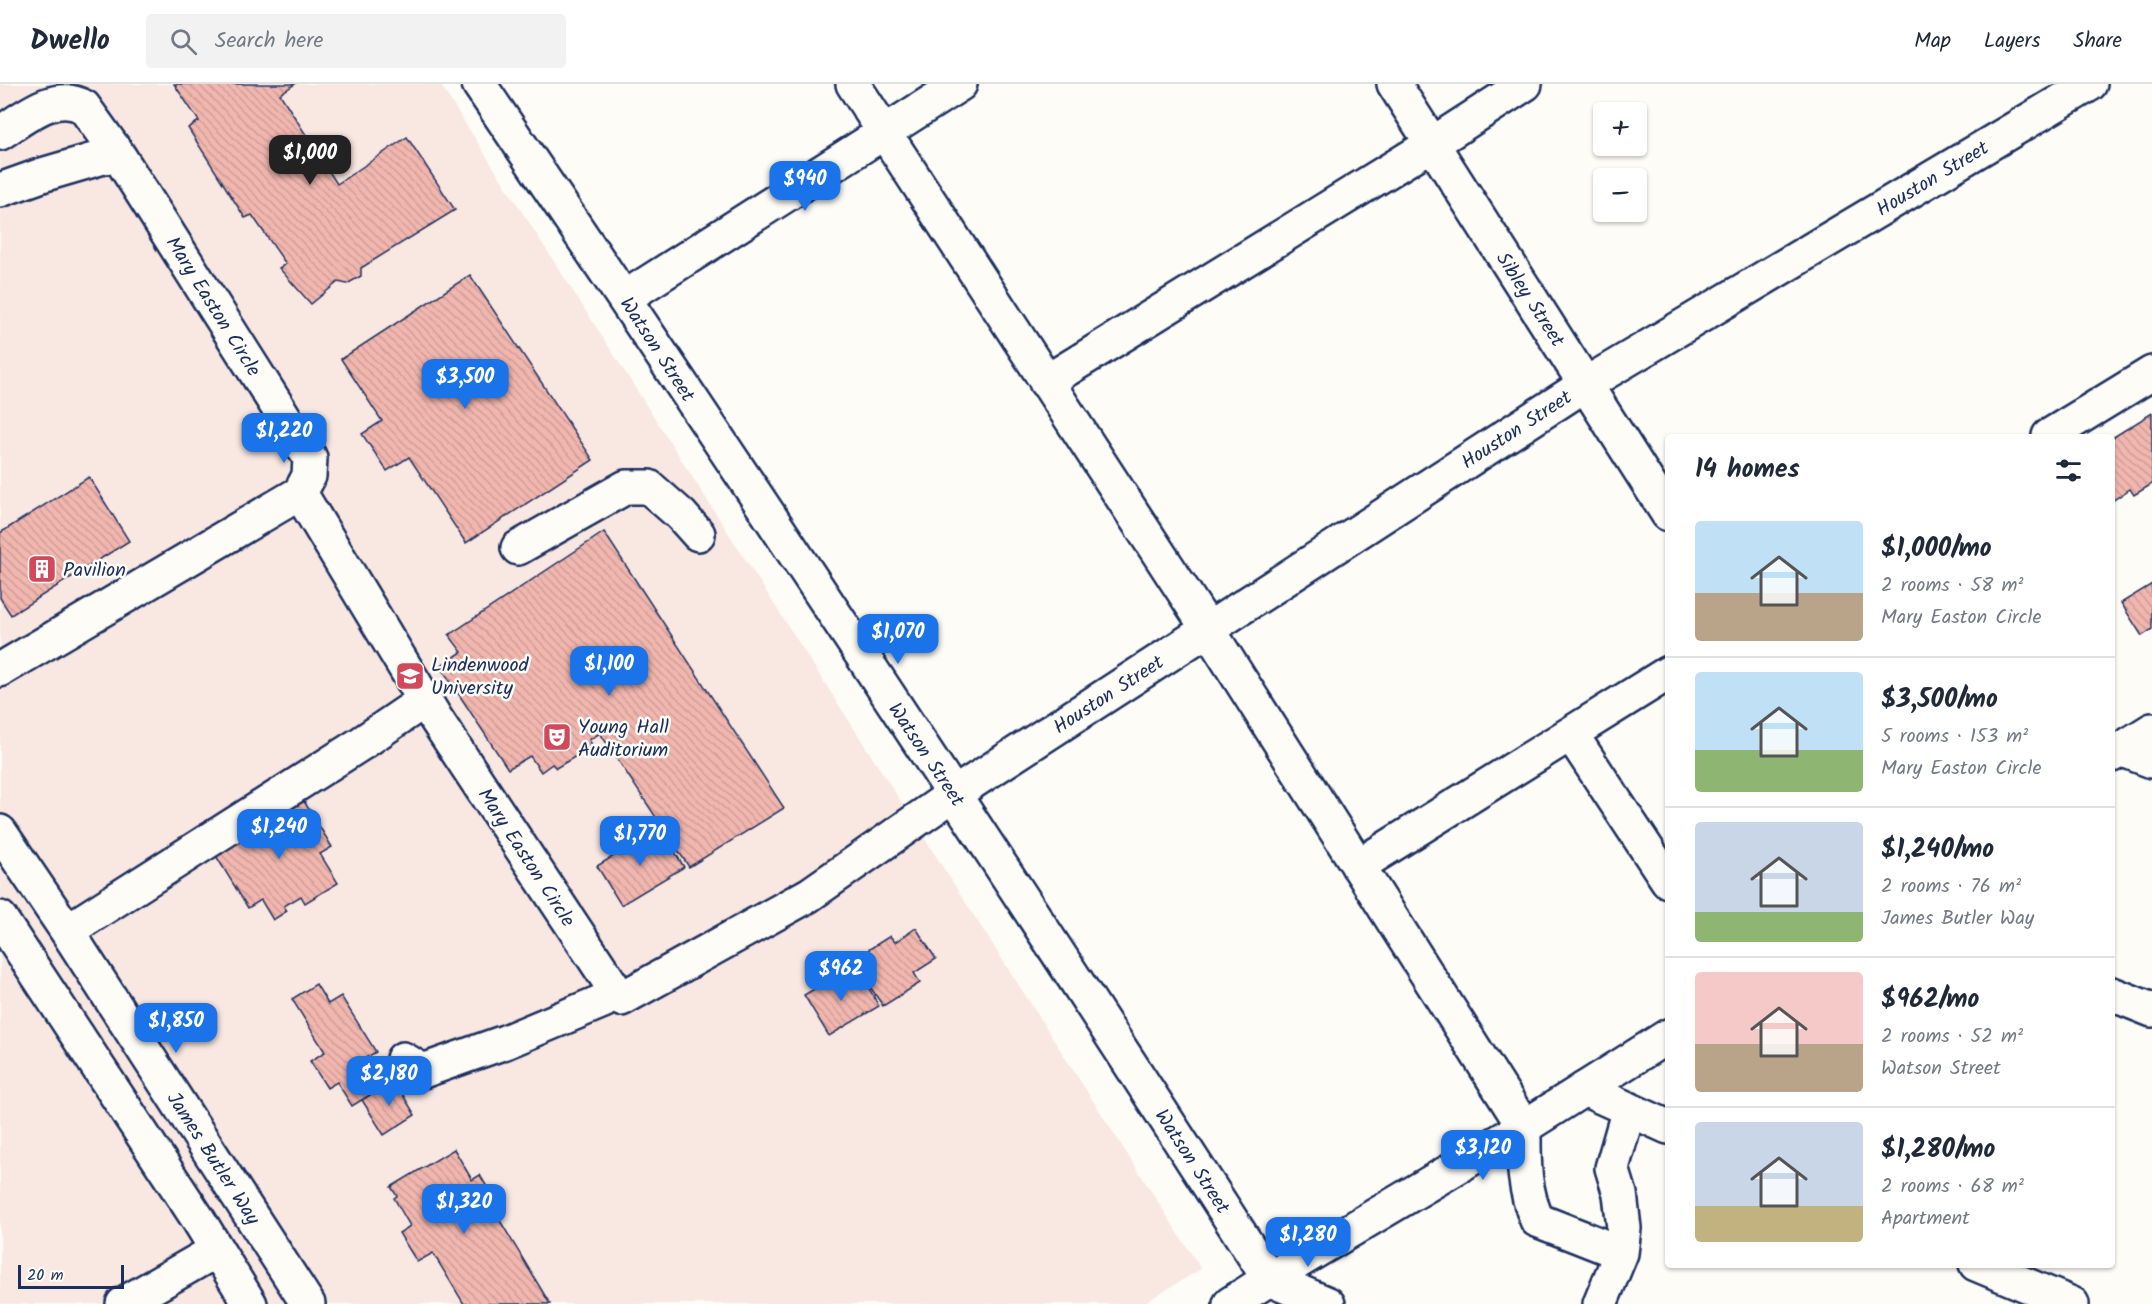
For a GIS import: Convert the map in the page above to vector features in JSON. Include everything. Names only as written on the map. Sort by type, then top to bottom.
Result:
[{"type":"street","name":"Watson Street","points":[[478,84],[624,298],[954,794],[1269,1279]]},
{"type":"street","points":[[853,84],[1208,629],[1524,1127],[1524,1176],[1529,1202],[1537,1220],[1621,1253]]},
{"type":"street","points":[[624,298],[960,84]]},
{"type":"street","name":"Sibley Street","points":[[1394,84],[1665,509]]},
{"type":"street","points":[[1046,382],[1432,144],[1525,84]]},
{"type":"street","name":"Houston Street","points":[[845,870],[954,794],[1586,384],[2090,84]]},
{"type":"street","name":"Mary Easton Circle","points":[[0,133],[40,108],[54,103],[77,103],[84,107],[117,153],[310,458],[309,476],[300,493],[425,700],[621,999],[810,895],[845,870]]},
{"type":"street","points":[[0,190],[117,153]]},
{"type":"street","points":[[2052,434],[2152,373]]},
{"type":"street","points":[[518,548],[626,487],[649,487],[681,515],[698,534]]},
{"type":"street","points":[[0,670],[300,493]]},
{"type":"street","points":[[1358,866],[1665,675]]},
{"type":"street","points":[[67,931],[362,743],[425,700]]},
{"type":"street","points":[[2116,752],[2152,729]]},
{"type":"street","points":[[1571,734],[1665,876]]},
{"type":"street","points":[[2116,752],[2152,761]]},
{"type":"street","name":"James Butler Way","points":[[0,832],[67,931],[308,1304]]},
{"type":"street","points":[[0,918],[250,1304]]},
{"type":"street","points":[[2115,995],[2152,1010]]},
{"type":"street","points":[[402,1059],[423,1071],[505,1042],[603,1001]]},
{"type":"street","points":[[1230,1304],[1524,1127],[1665,1038]]},
{"type":"street","points":[[1584,1089],[1665,1126]]},
{"type":"street","points":[[1600,1304],[1621,1253],[1624,1228],[1620,1194],[1612,1168],[1629,1109]]},
{"type":"street","points":[[123,1304],[217,1250]]},
{"type":"street","points":[[1986,1268],[2072,1304]]},
{"type":"street","points":[[1269,1279],[1328,1304]]},
{"type":"shaded area","name":"Lindenwood University","points":[[0,84],[440,84],[1201,1269],[1142,1304],[0,1304]]},
{"type":"building","points":[[174,84],[295,84],[280,94],[337,184],[407,137],[455,210],[361,268],[361,276],[347,284],[338,282],[311,304],[279,268],[286,264],[252,215],[245,218],[188,128],[199,121]]},
{"type":"building","points":[[470,275],[593,460],[466,543],[409,457],[387,471],[362,434],[382,421],[341,359]]},
{"type":"building","points":[[2152,413],[2152,484],[2134,495],[2130,489],[2115,499],[2115,436]]},
{"type":"building","name":"Pavilion","points":[[89,477],[129,541],[11,615],[0,598],[0,533]]},
{"type":"building","points":[[604,532],[784,808],[689,867],[600,733],[589,740],[593,746],[556,768],[552,764],[541,772],[530,756],[508,769],[440,666],[462,652],[449,635]]},
{"type":"building","points":[[2152,584],[2152,629],[2142,636],[2121,603]]},
{"type":"building","points":[[302,798],[332,847],[320,854],[338,883],[305,903],[301,896],[284,906],[287,911],[273,920],[261,900],[248,908],[213,851]]},
{"type":"building","points":[[660,828],[684,867],[621,905],[597,866]]},
{"type":"building","points":[[916,928],[936,959],[914,973],[920,983],[883,1006],[852,960],[890,936],[895,942]]},
{"type":"building","points":[[859,971],[879,1006],[829,1036],[804,995],[835,977],[840,983]]},
{"type":"building","points":[[316,984],[328,1004],[341,996],[376,1052],[360,1061],[378,1090],[352,1106],[337,1082],[327,1088],[310,1061],[325,1052],[292,999]]},
{"type":"building","points":[[394,1080],[415,1115],[384,1135],[362,1100]]},
{"type":"building","points":[[454,1149],[472,1180],[480,1175],[501,1211],[496,1214],[550,1304],[464,1304],[433,1253],[417,1262],[399,1233],[410,1226],[394,1198],[397,1196],[391,1187]]},
{"type":"place","name":"Pavilion","points":[[42,569]]},
{"type":"place","name":"Lindenwood University","points":[[410,676]]},
{"type":"place","name":"Young Hall Auditorium","points":[[557,737]]}]
